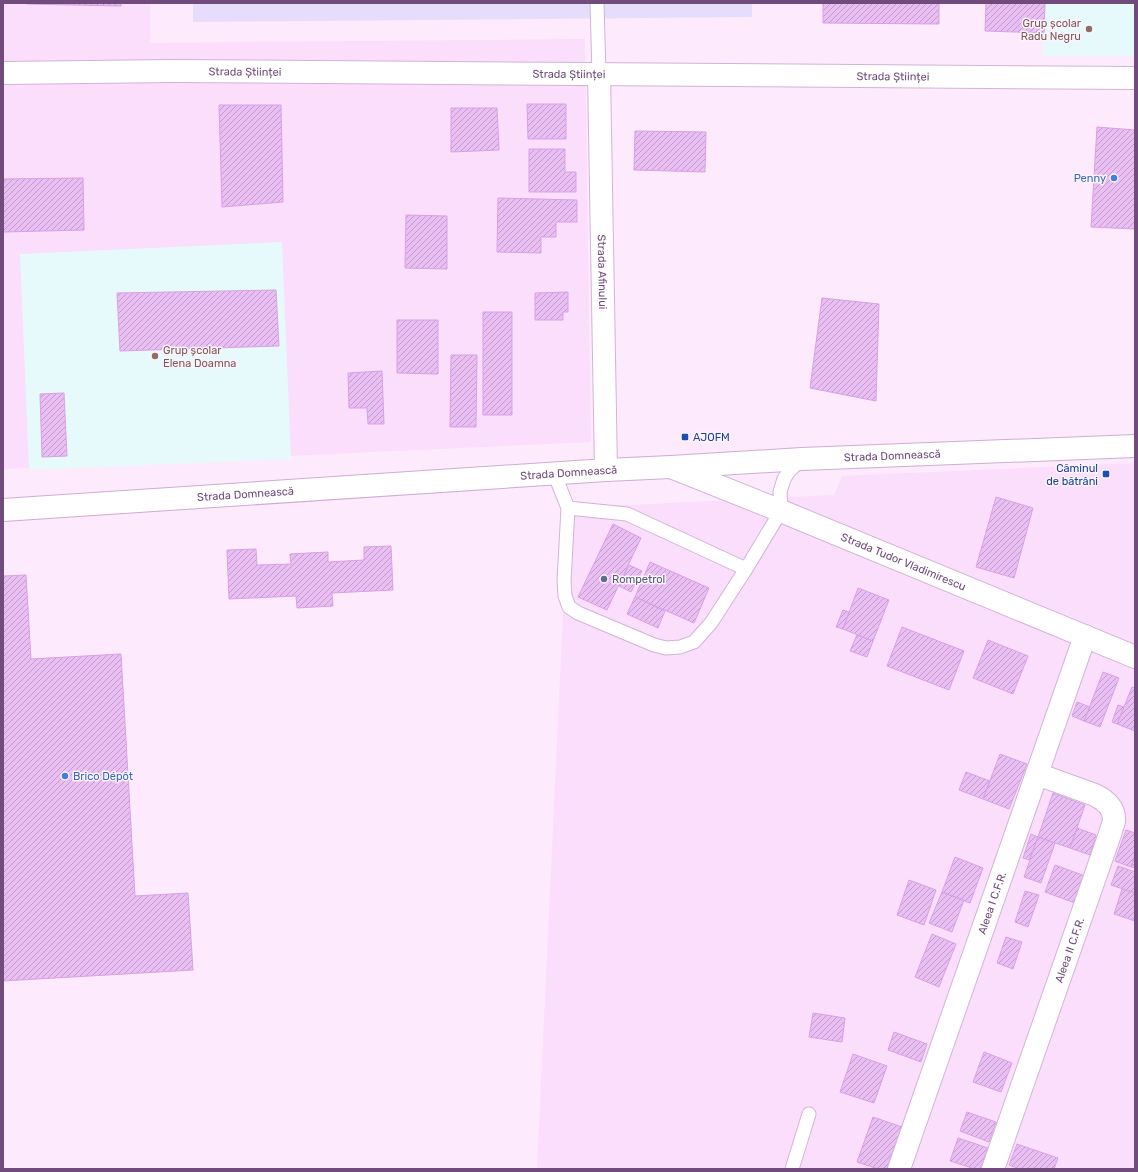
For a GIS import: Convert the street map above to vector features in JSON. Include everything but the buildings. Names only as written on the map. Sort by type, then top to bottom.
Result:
[{"type":"street","name":"Strada Științei","points":[[3,73],[180,71],[1135,78]]},
{"type":"street","name":"Strada Afinului","points":[[598,74],[606,470]]},
{"type":"street","name":"Strada Domnească","points":[[3,510],[606,470],[802,459],[1135,446]]},
{"type":"street","name":"Strada Tudor Vladimirescu","points":[[670,467],[781,510],[1135,657]]},
{"type":"street","name":"Aleea I C.F.R.","points":[[899,1169],[1085,636]]},
{"type":"street","name":"Aleea II C.F.R.","points":[[993,1169],[1114,820],[1111,808],[1104,800],[1095,795],[1038,774]]},
{"type":"lane","points":[[597,3],[598,74]]},
{"type":"lane","points":[[554,473],[568,508],[564,581],[565,596],[569,607],[578,613],[654,645],[666,648],[680,647],[694,642],[711,622],[746,569],[781,510],[780,492],[784,479],[789,471],[802,459]]},
{"type":"lane","points":[[568,508],[627,514],[746,569]]},
{"type":"lane","points":[[792,1169],[809,1114]]},
{"type":"shaded area","points":[[3,3],[150,3],[150,43],[585,39],[591,442],[3,469]]},
{"type":"shaded area","points":[[193,3],[752,3],[752,17],[193,22]]},
{"type":"shaded area","name":"Grup școlar Radu Negru","points":[[1044,3],[1135,3],[1135,56],[1043,56]]},
{"type":"shaded area","name":"Grup școlar Elena Doamna","points":[[282,242],[291,459],[29,470],[20,254]]},
{"type":"shaded area","points":[[1135,463],[1135,1169],[537,1169],[568,508],[834,495],[842,476]]},
{"type":"place","name":"Grup școlar Radu Negru","points":[[1089,29]]},
{"type":"place","name":"Penny","points":[[1114,178]]},
{"type":"place","name":"Grup școlar Elena Doamna","points":[[155,356]]},
{"type":"place","name":"AJOFM","points":[[685,437]]},
{"type":"place","name":"Căminul de bătrâni","points":[[1106,474]]},
{"type":"place","name":"Rompetrol","points":[[604,579]]},
{"type":"place","name":"Brico Dépôt","points":[[65,776]]}]
